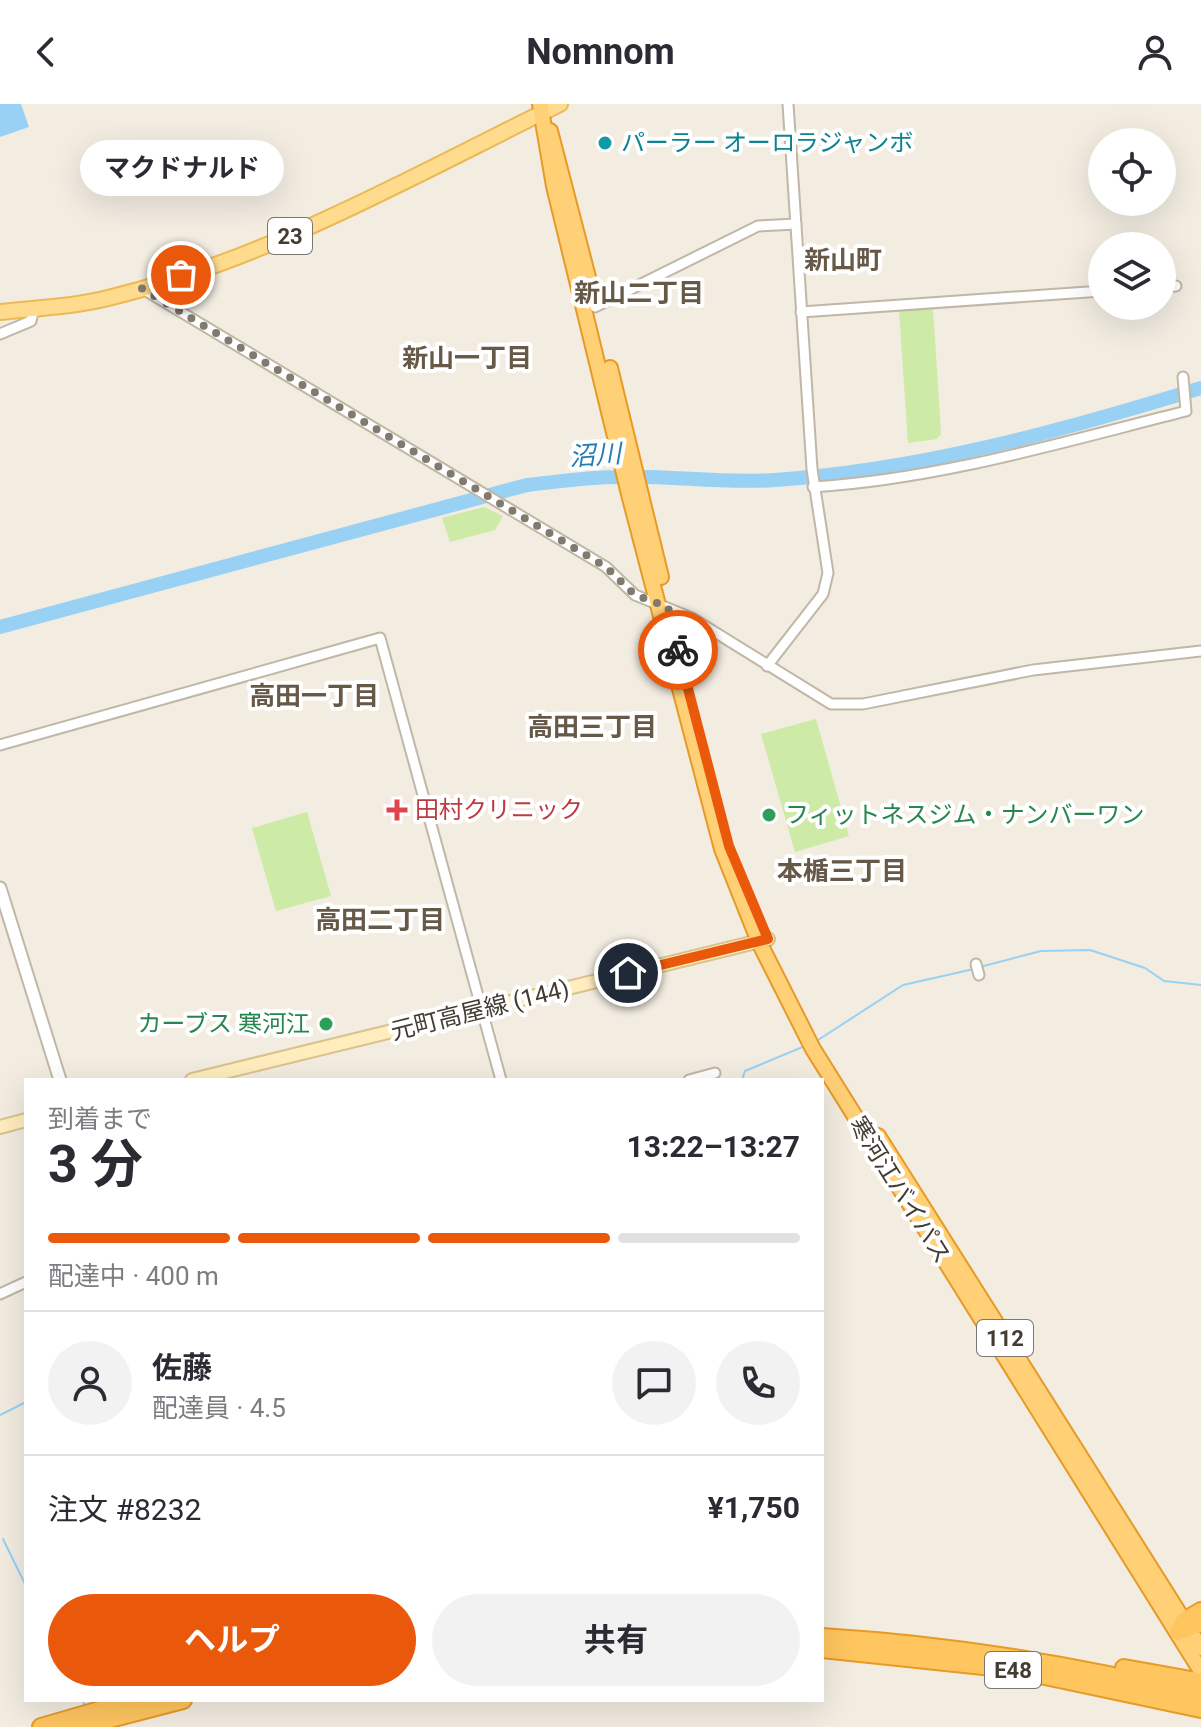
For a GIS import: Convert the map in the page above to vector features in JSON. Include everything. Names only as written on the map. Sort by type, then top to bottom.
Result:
[{"type":"highway","name":"寒河江バイパス","points":[[541,108],[556,147],[595,307],[626,458]]},
{"type":"highway","name":"寒河江バイパス","points":[[541,108],[554,186],[626,458],[722,849],[814,1042],[1201,1648]]},
{"type":"highway","points":[[1188,1626],[1201,1611]]},
{"type":"highway","name":"寒河江バイパス","points":[[1188,1626],[1199,1689]]},
{"type":"highway","name":"E48","points":[[824,1637],[1095,1664],[1199,1689]]},
{"type":"highway","name":"E48","points":[[824,1649],[1199,1689]]},
{"type":"highway","points":[[41,1727],[127,1702]]},
{"type":"highway","points":[[79,1727],[175,1702]]},
{"type":"main road","name":"23","points":[[0,312],[92,302],[299,233],[541,108],[560,104]]},
{"type":"main road","name":"元町高屋線 (144)","points":[[200,1078],[763,940]]},
{"type":"main road","points":[[0,1127],[24,1121]]},
{"type":"street","points":[[767,666],[827,585],[813,487],[788,104]]},
{"type":"street","points":[[595,307],[758,226],[796,224]]},
{"type":"street","points":[[141,288],[606,567],[635,595],[663,606],[831,704],[845,706],[1069,664],[1201,651]]},
{"type":"street","points":[[801,312],[1088,292]]},
{"type":"street","points":[[0,334],[31,321],[34,308]]},
{"type":"street","points":[[813,487],[864,484],[990,459],[1186,411],[1183,377]]},
{"type":"street","points":[[0,745],[380,638],[500,1078]]},
{"type":"street","points":[[0,888],[59,1078]]},
{"type":"street","points":[[696,1078],[715,1073]]},
{"type":"street","points":[[0,1294],[24,1283]]},
{"type":"green space","points":[[933,308],[941,434],[937,439],[908,443],[899,310]]},
{"type":"green space","points":[[484,507],[503,516],[495,530],[450,542],[442,518]]},
{"type":"green space","points":[[816,719],[849,836],[795,852],[761,734]]},
{"type":"green space","points":[[307,812],[331,896],[276,911],[252,828]]},
{"type":"water","points":[[0,104],[21,104],[29,127],[0,137]]},
{"type":"waterway","name":"沼川","points":[[0,627],[527,485],[607,477],[735,481],[829,475],[937,458],[990,446],[1201,388]]},
{"type":"waterway","points":[[980,967],[1041,951],[1090,950],[1145,968],[1164,981],[1201,985]]},
{"type":"waterway","points":[[815,1042],[903,985],[974,969]]},
{"type":"waterway","points":[[743,1078],[745,1071],[805,1046]]},
{"type":"waterway","points":[[0,1415],[24,1403]]},
{"type":"waterway","points":[[3,1539],[24,1582]]},
{"type":"way so far","points":[[181,275],[141,288],[606,567],[635,595],[668,607],[678,650]]},
{"type":"place","name":"パーラー オーロラジャンボ","points":[[605,143]]},
{"type":"place","name":"マクドナルド","points":[[181,275]]},
{"type":"place","name":"田村クリニック","points":[[397,810]]},
{"type":"place","name":"フィットネスジム・ナンバーワン","points":[[769,815]]},
{"type":"place","name":"カーブス 寒河江","points":[[326,1024]]},
{"type":"district","name":"新山町","points":[[843,260]]},
{"type":"district","name":"新山二丁目","points":[[639,293]]},
{"type":"district","name":"新山一丁目","points":[[467,358]]},
{"type":"district","name":"高田一丁目","points":[[314,696]]},
{"type":"district","name":"高田三丁目","points":[[592,727]]},
{"type":"district","name":"本楯三丁目","points":[[842,871]]},
{"type":"district","name":"高田二丁目","points":[[380,920]]},
{"type":"route","points":[[628,973],[768,939],[729,846],[678,650]]}]
